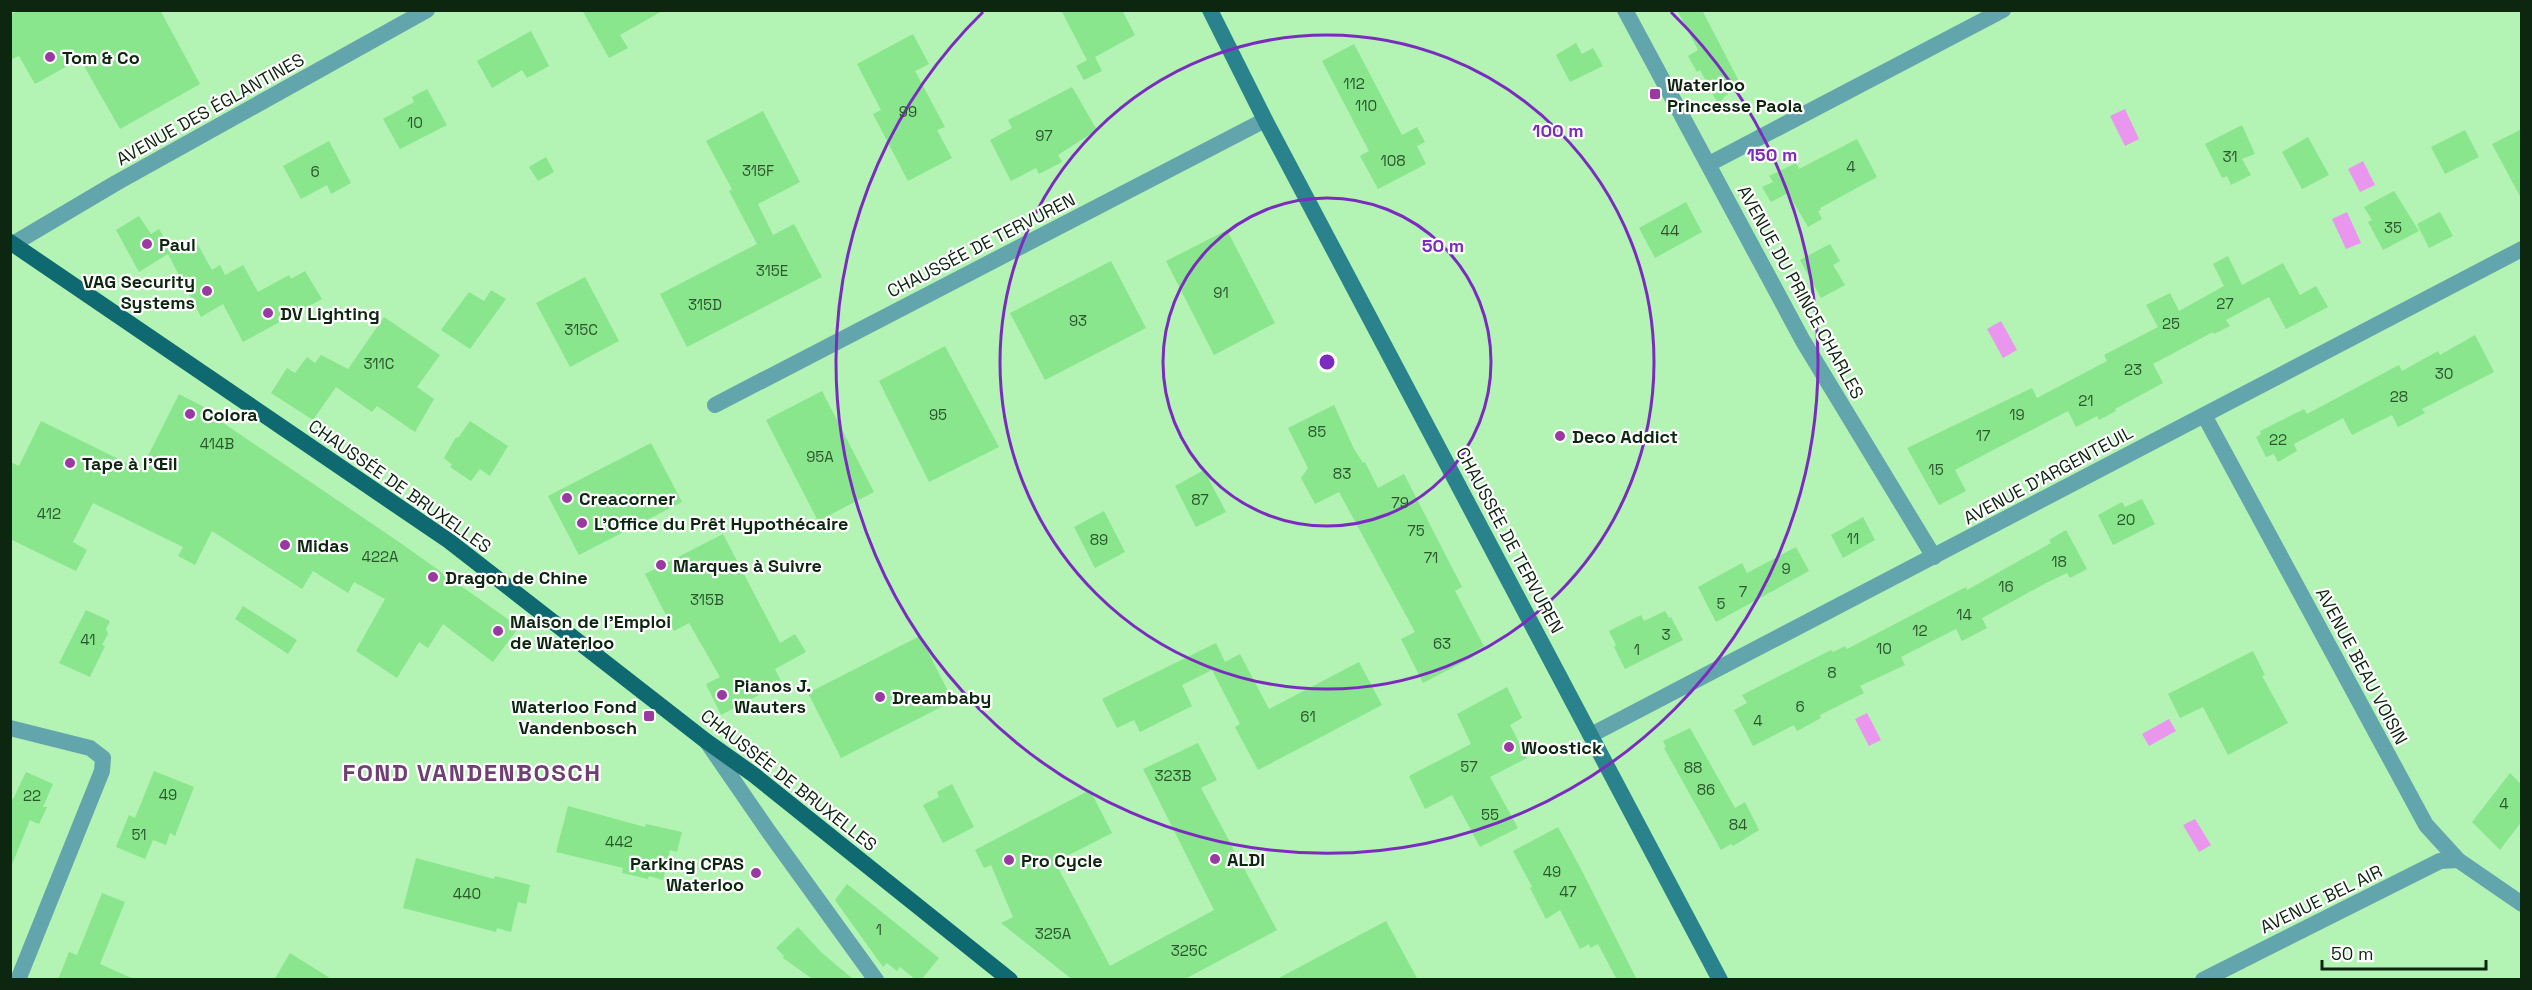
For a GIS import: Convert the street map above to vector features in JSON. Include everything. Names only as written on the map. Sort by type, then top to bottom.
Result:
[{"type":"main road","name":"CHAUSSÉE DE TERVUREN","points":[[1210,10],[1265,120],[1720,980]]},
{"type":"main road","name":"CHAUSSÉE DE BRUXELLES","points":[[12,243],[449,541],[706,741],[754,775],[1010,980]]},
{"type":"street","name":"AVENUE DES ÉGLANTINES","points":[[12,243],[427,10]]},
{"type":"street","name":"AVENUE DU PRINCE CHARLES","points":[[1625,10],[1803,341],[1934,557]]},
{"type":"street","points":[[1708,164],[2003,10]]},
{"type":"street","name":"CHAUSSÉE DE TERVUREN","points":[[715,405],[1265,120]]},
{"type":"street","name":"AVENUE D'ARGENTEUIL","points":[[1592,735],[2522,249]]},
{"type":"street","name":"AVENUE BEAU VOISIN","points":[[2204,415],[2426,825],[2458,860],[2522,904]]},
{"type":"street","points":[[10,728],[90,748],[103,758],[102,771],[18,980]]},
{"type":"street","points":[[706,741],[876,980]]},
{"type":"street","name":"AVENUE BEL AIR","points":[[2203,980],[2440,861],[2458,860]]},
{"type":"shaded area","points":[[2125,109],[2139,139],[2125,146],[2110,116]]},
{"type":"shaded area","points":[[2363,161],[2375,185],[2360,192],[2348,169]]},
{"type":"shaded area","points":[[2347,212],[2361,243],[2346,249],[2332,219]]},
{"type":"shaded area","points":[[2001,321],[2017,350],[2003,358],[1987,329]]},
{"type":"shaded area","points":[[1867,713],[1881,740],[1869,746],[1855,719]]},
{"type":"shaded area","points":[[2169,719],[2176,731],[2149,746],[2142,734]]},
{"type":"shaded area","points":[[2195,819],[2211,845],[2199,852],[2183,825]]},
{"type":"building","points":[[19,10],[160,10],[200,84],[120,129],[80,59],[35,84],[19,56],[10,60],[10,15]]},
{"type":"building","points":[[582,10],[664,10],[620,35],[628,48],[609,58]]},
{"type":"building","points":[[1061,10],[1122,10],[1135,35],[1095,57],[1102,71],[1084,80],[1076,66],[1087,60]]},
{"type":"building","points":[[1677,10],[1702,10],[1742,87],[1726,95],[1718,104],[1700,70],[1697,72],[1688,56],[1698,50]]},
{"type":"building","points":[[531,31],[549,66],[527,78],[522,70],[492,88],[477,61]]},
{"type":"building","points":[[913,34],[929,64],[915,71],[945,127],[937,130],[952,158],[908,181],[873,114],[881,110],[857,64]]},
{"type":"building","points":[[1576,43],[1582,54],[1593,48],[1603,66],[1570,82],[1556,55]]},
{"type":"building","points":[[1354,44],[1402,135],[1417,127],[1425,142],[1417,146],[1426,164],[1378,189],[1360,156],[1369,151],[1322,61]]},
{"type":"building","points":[[1072,87],[1097,130],[1058,155],[1062,162],[1039,174],[1036,168],[1011,181],[990,140],[1012,128],[1008,120]]},
{"type":"building","points":[[427,89],[447,125],[400,149],[383,119],[414,102],[412,97]]},
{"type":"building","points":[[763,111],[800,182],[758,204],[773,235],[794,224],[822,277],[687,347],[660,294],[757,244],[729,191],[732,189],[706,141]]},
{"type":"building","points":[[2242,125],[2255,154],[2242,159],[2251,175],[2231,185],[2227,176],[2222,178],[2205,144]]},
{"type":"building","points":[[2522,129],[2522,200],[2492,144]]},
{"type":"building","points":[[2465,130],[2479,157],[2445,174],[2431,147]]},
{"type":"building","points":[[2308,137],[2329,175],[2302,189],[2282,152]]},
{"type":"building","points":[[1857,139],[1877,177],[1820,208],[1821,210],[1818,211],[1822,219],[1808,227],[1788,193],[1771,202],[1762,187],[1773,182],[1769,176],[1796,163],[1799,169]]},
{"type":"building","points":[[329,141],[351,183],[331,194],[327,185],[301,199],[283,166]]},
{"type":"building","points":[[546,157],[554,172],[538,181],[529,167]]},
{"type":"building","points":[[2394,191],[2419,231],[2383,250],[2368,222],[2372,220],[2364,207]]},
{"type":"building","points":[[1686,202],[1702,232],[1655,258],[1639,228]]},
{"type":"building","points":[[2440,212],[2453,236],[2429,248],[2417,224]]},
{"type":"building","points":[[139,216],[151,234],[159,229],[172,250],[194,238],[212,270],[220,265],[225,275],[243,265],[258,292],[289,275],[291,279],[305,271],[322,299],[243,342],[223,304],[201,317],[168,254],[139,272],[116,230]]},
{"type":"building","points":[[1227,230],[1275,323],[1214,355],[1166,261]]},
{"type":"building","points":[[1830,244],[1840,261],[1833,265],[1845,285],[1821,298],[1800,260]]},
{"type":"building","points":[[2228,256],[2242,285],[2283,263],[2300,295],[2316,286],[2328,307],[2286,329],[2269,297],[2226,320],[2230,326],[2214,334],[2213,332],[2153,364],[2163,383],[2115,409],[2116,411],[2099,420],[2097,416],[2076,427],[2068,411],[1955,470],[1966,491],[1939,505],[1907,448],[2032,388],[2037,398],[2107,361],[2104,355],[2158,327],[2146,305],[2170,293],[2179,311],[2224,286],[2213,264]]},
{"type":"building","points":[[1111,261],[1146,328],[1045,380],[1010,313]]},
{"type":"building","points":[[585,277],[619,341],[570,367],[536,303]]},
{"type":"building","points":[[491,290],[506,299],[470,349],[441,330],[469,292],[484,301]]},
{"type":"building","points":[[384,317],[440,355],[417,387],[434,399],[415,432],[377,406],[372,412],[336,387],[313,420],[271,393],[287,368],[295,373],[307,357],[315,363],[321,355],[348,369]]},
{"type":"building","points":[[2475,335],[2494,372],[2422,409],[2425,413],[2398,427],[2392,415],[2352,435],[2343,418],[2294,444],[2297,451],[2278,462],[2274,454],[2266,457],[2256,437],[2261,434],[2260,431],[2304,409],[2307,414],[2399,365],[2402,371],[2438,351],[2440,355]]},
{"type":"building","points":[[945,346],[999,447],[929,482],[879,381]]},
{"type":"building","points":[[822,391],[874,492],[818,521],[766,420]]},
{"type":"building","points":[[179,394],[204,407],[211,412],[210,414],[399,542],[519,627],[493,662],[443,624],[428,648],[419,642],[397,678],[356,651],[385,599],[354,582],[348,593],[313,571],[302,589],[212,531],[195,565],[178,556],[183,547],[93,503],[73,542],[87,550],[76,571],[10,539],[10,462],[19,466],[41,421],[141,470]]},
{"type":"building","points":[[1334,405],[1354,449],[1363,463],[1365,462],[1378,488],[1404,474],[1462,587],[1455,591],[1484,646],[1471,653],[1473,657],[1423,683],[1401,639],[1415,632],[1339,492],[1315,504],[1301,478],[1308,468],[1288,428]]},
{"type":"building","points":[[470,421],[508,446],[490,476],[480,469],[471,481],[450,467],[452,465],[444,458],[456,437],[458,438]]},
{"type":"building","points":[[651,443],[682,502],[579,555],[548,496]]},
{"type":"building","points":[[1204,470],[1226,512],[1196,527],[1175,486]]},
{"type":"building","points":[[2142,499],[2155,524],[2113,545],[2098,515],[2122,502],[2125,507]]},
{"type":"building","points":[[1104,511],[1125,552],[1095,568],[1074,527]]},
{"type":"building","points":[[1863,517],[1875,540],[1843,558],[1831,535]]},
{"type":"building","points":[[2066,530],[2087,569],[2070,578],[2067,573],[1982,618],[1987,628],[1962,641],[1956,629],[1901,657],[1905,665],[1860,686],[1864,693],[1820,715],[1821,718],[1797,731],[1794,725],[1753,746],[1734,710],[1747,703],[1742,695],[1831,650],[1833,652],[1845,646],[1847,649],[1966,587],[1967,590],[2051,543],[2049,540]]},
{"type":"building","points":[[723,534],[780,643],[795,634],[806,652],[775,669],[782,683],[721,715],[706,684],[720,677],[689,623],[674,631],[645,574]]},
{"type":"building","points":[[1796,547],[1809,571],[1716,622],[1698,587],[1742,563],[1747,573]]},
{"type":"building","points":[[243,606],[297,640],[288,654],[235,619]]},
{"type":"building","points":[[86,610],[110,621],[106,629],[108,634],[102,645],[105,646],[90,677],[59,663]]},
{"type":"building","points":[[1665,611],[1669,618],[1671,617],[1683,640],[1625,669],[1609,631],[1641,615],[1644,621]]},
{"type":"building","name":"Dreambaby","points":[[920,636],[953,701],[841,758],[808,693]]},
{"type":"building","points":[[1216,643],[1225,662],[1240,654],[1269,709],[1359,662],[1382,705],[1258,770],[1235,727],[1240,724],[1212,670],[1182,685],[1192,706],[1140,732],[1134,720],[1117,728],[1102,699]]},
{"type":"building","points":[[2253,651],[2265,675],[2262,676],[2288,723],[2228,755],[2203,707],[2180,718],[2168,694]]},
{"type":"building","points":[[1507,687],[1522,718],[1510,725],[1527,758],[1490,777],[1518,828],[1480,847],[1452,795],[1425,809],[1409,776],[1471,744],[1457,714]]},
{"type":"building","points":[[1690,728],[1735,808],[1745,802],[1759,830],[1733,846],[1731,844],[1721,850],[1664,748],[1666,747],[1663,741]]},
{"type":"building","points":[[1198,743],[1217,780],[1201,788],[1277,930],[1183,980],[1073,980],[1001,923],[1013,917],[991,865],[984,868],[975,850],[1090,790],[1112,833],[1055,862],[1110,966],[1214,910],[1143,769]]},
{"type":"building","points":[[154,771],[194,787],[175,836],[170,833],[166,845],[153,840],[145,859],[116,847],[129,815],[135,818]]},
{"type":"building","points":[[26,772],[53,784],[43,807],[47,807],[39,824],[30,820],[11,867],[10,798],[13,799]]},
{"type":"building","points":[[2510,773],[2522,785],[2522,821],[2500,850],[2472,822]]},
{"type":"building","points":[[952,784],[974,827],[943,843],[923,805],[939,797],[937,792]]},
{"type":"building","points":[[568,806],[645,827],[646,824],[682,832],[677,852],[670,850],[663,880],[622,873],[623,868],[556,852]]},
{"type":"building","points":[[1558,827],[1637,980],[1617,980],[1598,944],[1590,948],[1589,944],[1580,949],[1560,910],[1546,919],[1513,851]]},
{"type":"building","points":[[416,858],[494,879],[495,876],[530,885],[526,904],[518,902],[511,932],[497,928],[496,932],[403,908]]},
{"type":"building","points":[[847,884],[939,958],[921,980],[916,980],[900,967],[897,971],[887,963],[883,967],[835,900]]},
{"type":"building","points":[[102,893],[125,902],[100,964],[136,980],[58,980],[69,952],[77,955]]},
{"type":"building","points":[[1386,921],[1418,980],[1275,980]]},
{"type":"building","points":[[798,927],[821,952],[854,980],[814,980],[783,958],[784,956],[776,948]]},
{"type":"building","points":[[290,953],[333,980],[274,980]]},
{"type":"place","name":"Tom & Co","points":[[50,57]]},
{"type":"place","name":"Waterloo Princesse Paola","points":[[1655,94]]},
{"type":"place","name":"Paul","points":[[147,244]]},
{"type":"place","name":"VAG Security Systems","points":[[207,291]]},
{"type":"place","name":"DV Lighting","points":[[268,313]]},
{"type":"place","name":"Colora","points":[[190,414]]},
{"type":"place","name":"Deco Addict","points":[[1560,436]]},
{"type":"place","name":"Tape à l'Œil","points":[[70,463]]},
{"type":"place","name":"Creacorner","points":[[567,498]]},
{"type":"place","name":"L'Office du Prêt Hypothécaire","points":[[582,523]]},
{"type":"place","name":"Midas","points":[[285,545]]},
{"type":"place","name":"Marques à Suivre","points":[[661,565]]},
{"type":"place","name":"Dragon de Chine","points":[[433,577]]},
{"type":"place","name":"Maison de l'Emploi de Waterloo","points":[[498,631]]},
{"type":"place","name":"Pianos J. Wauters","points":[[722,695]]},
{"type":"place","name":"Dreambaby","points":[[880,697]]},
{"type":"place","name":"Waterloo Fond Vandenbosch","points":[[649,716]]},
{"type":"place","name":"Woostick","points":[[1509,747]]},
{"type":"place","name":"ALDI","points":[[1215,859]]},
{"type":"place","name":"Pro Cycle","points":[[1009,860]]},
{"type":"place","name":"Parking CPAS Waterloo","points":[[756,873]]},
{"type":"district","name":"FOND VANDENBOSCH","points":[[472,772]]}]
